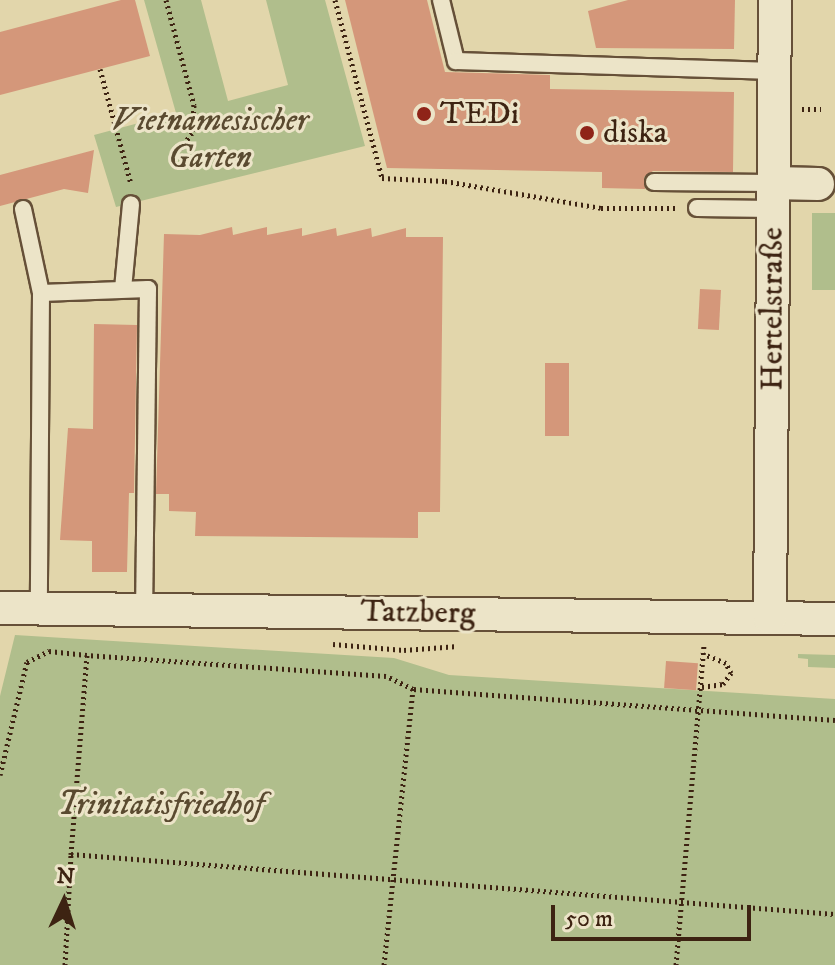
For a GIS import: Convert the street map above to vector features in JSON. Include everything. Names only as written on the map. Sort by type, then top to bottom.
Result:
[{"type":"street","name":"Hertelstraße","points":[[770,618],[775,0]]},
{"type":"street","points":[[773,196],[827,184]]},
{"type":"street","name":"Tatzberg","points":[[0,608],[835,619]]},
{"type":"lane","points":[[441,0],[456,61],[774,71]]},
{"type":"lane","points":[[654,182],[773,196]]},
{"type":"lane","points":[[697,208],[773,196]]},
{"type":"lane","points":[[123,289],[131,204]]},
{"type":"lane","points":[[23,209],[41,293],[39,609]]},
{"type":"lane","points":[[41,293],[148,289],[144,610]]},
{"type":"path","points":[[166,0],[194,105],[192,133],[176,154]]},
{"type":"path","points":[[335,0],[382,178],[445,181],[601,208],[697,208]]},
{"type":"path","points":[[100,69],[131,177],[131,204]]},
{"type":"path","points":[[803,109],[821,109]]},
{"type":"path","points":[[0,775],[27,662],[49,651],[386,676],[413,689],[835,720]]},
{"type":"path","points":[[676,965],[704,651],[726,663],[731,673],[723,684],[702,687]]},
{"type":"path","points":[[65,965],[87,655]]},
{"type":"path","points":[[384,965],[413,689]]},
{"type":"path","points":[[71,854],[835,914]]},
{"type":"green space","name":"Vietnamesischer Garten","points":[[144,0],[201,0],[228,101],[288,85],[266,0],[325,0],[365,146],[116,207],[94,135],[176,113]]},
{"type":"green space","points":[[812,213],[835,213],[835,290],[812,290]]},
{"type":"green space","name":"Trinitatisfriedhof","points":[[15,635],[394,658],[449,675],[835,699],[835,965],[0,965],[0,696]]},
{"type":"green space","points":[[798,654],[835,655],[835,668],[808,667],[808,659],[798,658]]},
{"type":"building","points":[[121,0],[135,0],[150,56],[0,95],[0,32]]},
{"type":"building","points":[[345,0],[427,0],[445,72],[550,75],[550,89],[734,92],[733,172],[653,171],[644,177],[645,189],[602,188],[602,172],[387,168]]},
{"type":"building","points":[[628,0],[735,0],[734,49],[596,48],[588,11]]},
{"type":"building","points":[[94,150],[88,193],[64,189],[0,206],[0,175]]},
{"type":"building","points":[[232,227],[233,235],[267,227],[267,235],[302,228],[302,236],[336,228],[337,236],[371,228],[372,237],[406,228],[406,237],[443,237],[440,512],[418,512],[418,538],[195,536],[196,512],[169,511],[169,494],[156,494],[164,234],[200,235]]},
{"type":"building","points":[[700,289],[721,290],[719,330],[698,329]]},
{"type":"building","points":[[94,324],[137,325],[134,493],[129,493],[127,572],[92,572],[92,541],[60,540],[68,428],[93,429]]},
{"type":"building","points":[[545,363],[569,363],[569,436],[545,436]]},
{"type":"building","points":[[666,661],[698,663],[696,690],[664,688]]},
{"type":"place","name":"TEDi","points":[[424,114]]},
{"type":"place","name":"diska","points":[[587,133]]}]
